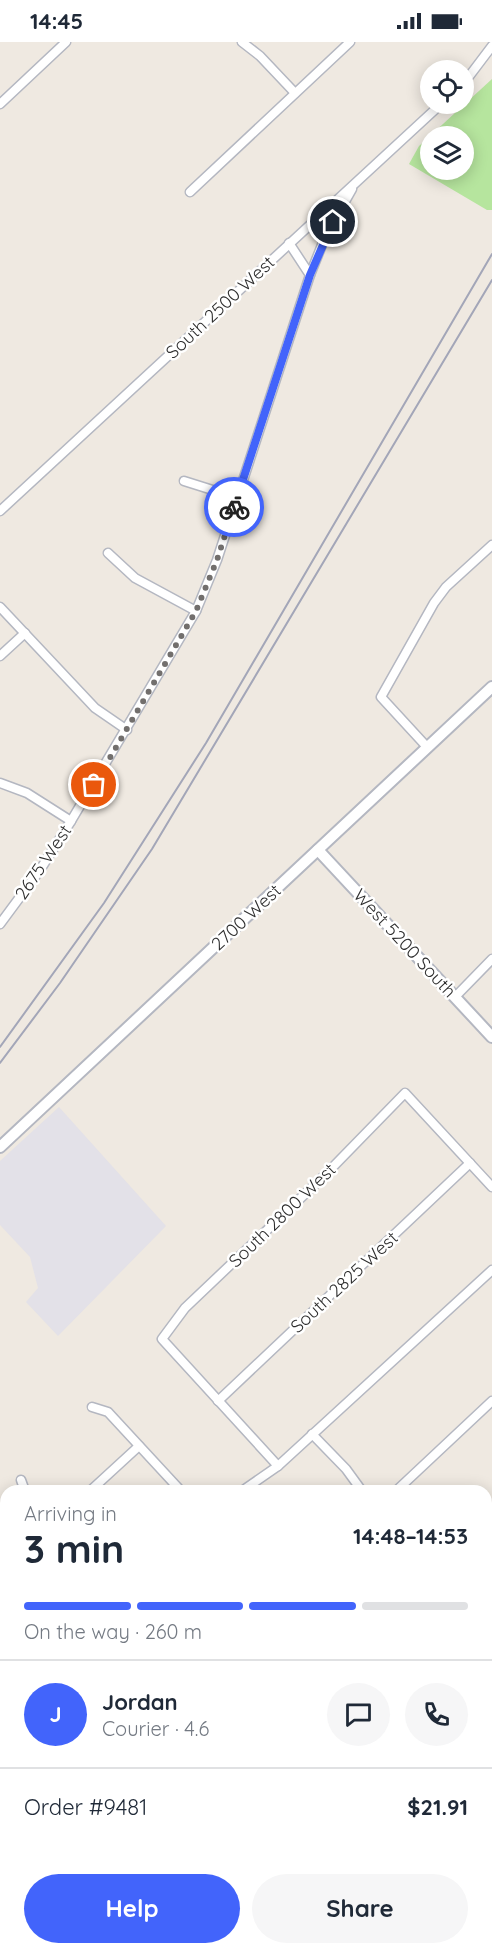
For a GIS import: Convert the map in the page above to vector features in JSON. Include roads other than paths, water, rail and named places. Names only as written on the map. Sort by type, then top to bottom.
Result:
[{"type":"street","points":[[0,104],[66,42]]},
{"type":"street","points":[[242,42],[260,56],[295,93]]},
{"type":"street","points":[[190,192],[350,42]]},
{"type":"street","points":[[474,70],[492,46]]},
{"type":"street","name":"South 2500 West","points":[[0,511],[430,114]]},
{"type":"street","name":"2675 West","points":[[0,924],[40,870],[71,821],[196,611],[217,560],[310,275],[326,235],[356,183]]},
{"type":"street","points":[[289,243],[310,275]]},
{"type":"street","points":[[184,481],[237,498]]},
{"type":"street","points":[[427,747],[381,697],[434,603],[447,587],[492,545]]},
{"type":"street","points":[[108,553],[135,579],[196,611]]},
{"type":"street","points":[[0,608],[95,708],[127,730]]},
{"type":"street","points":[[0,656],[25,633]]},
{"type":"street","name":"2700 West","points":[[0,1147],[492,687]]},
{"type":"street","points":[[0,783],[27,793],[71,821]]},
{"type":"street","name":"West 5200 South","points":[[318,850],[492,1037]]},
{"type":"street","points":[[455,997],[492,959]]},
{"type":"street","name":"South 2800 West","points":[[218,1401],[162,1339],[185,1308],[327,1173],[405,1093],[470,1163]]},
{"type":"street","points":[[470,1163],[492,1187]]},
{"type":"street","name":"South 2825 West","points":[[218,1401],[470,1163]]},
{"type":"street","points":[[251,1485],[278,1466],[492,1269]]},
{"type":"street","points":[[218,1401],[278,1466]]},
{"type":"street","points":[[402,1485],[492,1401]]},
{"type":"street","points":[[92,1407],[108,1412],[175,1485]]},
{"type":"street","points":[[312,1434],[346,1469],[358,1485]]},
{"type":"street","points":[[97,1485],[139,1446]]},
{"type":"street","points":[[21,1480],[23,1485]]},
{"type":"railway","points":[[0,1047],[104,903],[206,743],[492,254]]},
{"type":"railway","points":[[0,1063],[60,983],[152,849],[492,280]]}]
